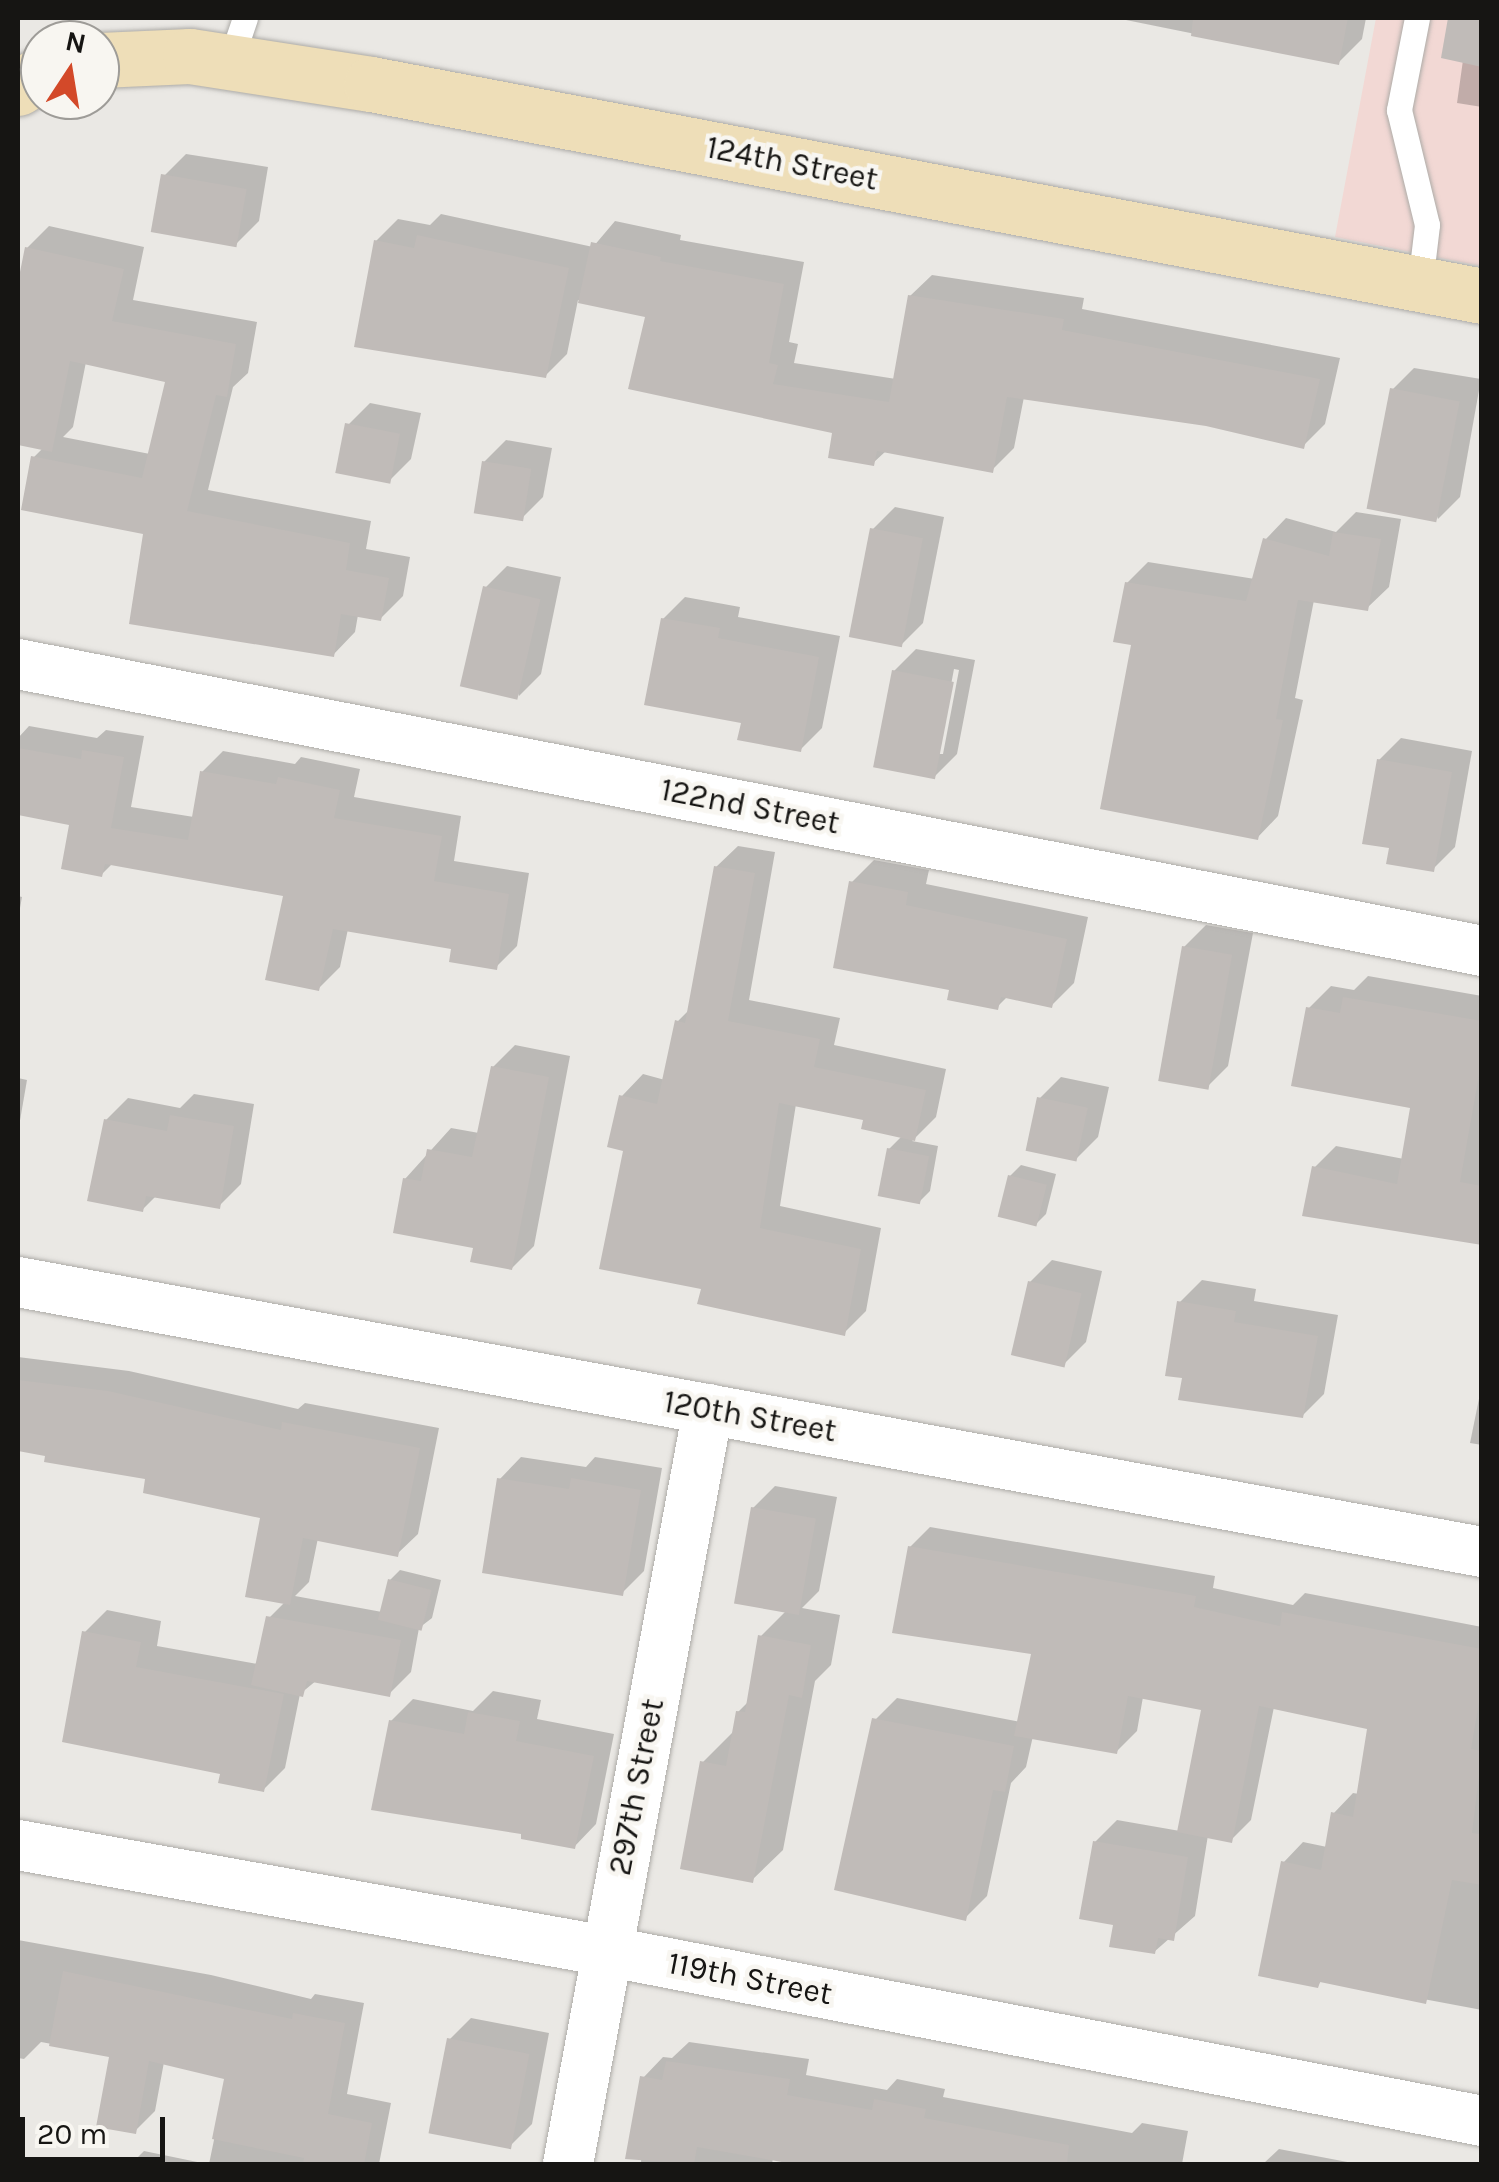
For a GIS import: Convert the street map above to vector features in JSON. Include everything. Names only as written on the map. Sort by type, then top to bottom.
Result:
[{"type":"street","name":"124th Street","points":[[120,59],[190,56],[237,40],[371,84],[1482,296]]},
{"type":"street","name":"122nd Street","points":[[18,664],[1482,951]]},
{"type":"street","name":"120th Street","points":[[18,1282],[1482,1552]]},
{"type":"street","name":"297th Street","points":[[568,2164],[708,1409]]},
{"type":"street","name":"119th Street","points":[[18,1845],[606,1951],[1482,2121]]},
{"type":"lane","points":[[1416,18],[1399,110],[1427,225],[1420,284]]},
{"type":"shaded area","points":[[1376,18],[1481,18],[1481,266],[1335,237]]},
{"type":"building","points":[[1193,18],[1348,18],[1339,65],[1191,36]]},
{"type":"building","points":[[1448,18],[1482,18],[1482,67],[1441,58]]},
{"type":"building","points":[[161,174],[247,189],[236,247],[151,232]]},
{"type":"building","points":[[417,235],[569,268],[546,378],[354,347],[374,240],[414,248]]},
{"type":"building","points":[[591,242],[661,257],[660,261],[784,284],[769,363],[778,365],[773,384],[889,402],[908,295],[1064,319],[1062,330],[1320,379],[1304,449],[1206,426],[1007,397],[993,473],[877,451],[874,466],[828,458],[832,433],[628,389],[645,317],[578,303]]},
{"type":"building","points":[[25,247],[124,269],[112,321],[236,344],[227,397],[216,395],[187,511],[350,543],[346,570],[389,578],[381,621],[341,614],[334,657],[129,624],[143,534],[21,510],[31,456],[142,478],[165,382],[70,361],[52,452],[18,445],[18,282]]},
{"type":"building","points":[[1390,388],[1460,402],[1436,522],[1367,509]]},
{"type":"building","points":[[345,423],[400,434],[390,484],[335,473]]},
{"type":"building","points":[[482,461],[531,469],[523,521],[474,513]]},
{"type":"building","points":[[870,528],[923,538],[902,647],[849,637]]},
{"type":"building","points":[[1333,532],[1381,539],[1368,611],[1298,600],[1276,719],[1283,720],[1258,840],[1100,809],[1131,645],[1113,642],[1125,582],[1246,601],[1263,538],[1329,556]]},
{"type":"building","points":[[483,586],[540,599],[517,700],[460,686]]},
{"type":"building","points":[[661,618],[720,628],[718,638],[819,657],[801,752],[737,740],[741,723],[644,705]]},
{"type":"building","points":[[892,670],[954,682],[935,779],[873,767]]},
{"type":"building","points":[[18,748],[81,759],[82,750],[124,757],[111,828],[188,840],[200,771],[276,784],[278,777],[340,790],[334,818],[442,836],[434,881],[509,894],[497,970],[449,962],[451,949],[333,929],[319,991],[265,980],[283,896],[105,864],[102,877],[61,869],[69,825],[18,815]]},
{"type":"building","points":[[1377,759],[1452,772],[1434,872],[1386,864],[1389,848],[1362,844]]},
{"type":"building","points":[[714,866],[755,873],[728,1021],[820,1039],[814,1067],[926,1090],[915,1141],[861,1129],[863,1120],[779,1103],[760,1228],[861,1249],[845,1336],[697,1304],[701,1289],[599,1269],[623,1151],[607,1147],[619,1095],[657,1104],[675,1020],[685,1023]]},
{"type":"building","points":[[849,881],[908,892],[906,905],[1067,939],[1052,1008],[1001,997],[998,1010],[947,1000],[949,990],[833,968]]},
{"type":"building","points":[[1182,946],[1232,955],[1208,1090],[1158,1081]]},
{"type":"building","points":[[1343,997],[1482,1021],[1482,1058],[1460,1182],[1482,1186],[1482,1245],[1302,1216],[1312,1166],[1397,1184],[1410,1108],[1291,1086],[1306,1007],[1340,1013]]},
{"type":"building","points":[[491,1066],[549,1077],[512,1270],[470,1262],[473,1248],[393,1233],[403,1178],[421,1181],[427,1149],[472,1157]]},
{"type":"building","points":[[1037,1097],[1088,1108],[1076,1162],[1026,1151]]},
{"type":"building","points":[[170,1115],[234,1126],[220,1209],[146,1196],[143,1212],[87,1201],[104,1119],[167,1131]]},
{"type":"building","points":[[887,1148],[929,1156],[920,1204],[878,1196]]},
{"type":"building","points":[[1008,1175],[1047,1185],[1036,1226],[998,1217]]},
{"type":"building","points":[[1028,1281],[1082,1293],[1064,1367],[1011,1355]]},
{"type":"building","points":[[1177,1301],[1236,1311],[1234,1322],[1318,1336],[1303,1418],[1178,1400],[1182,1378],[1165,1376]]},
{"type":"building","points":[[18,1380],[108,1391],[281,1430],[282,1422],[420,1448],[398,1557],[303,1538],[290,1605],[245,1597],[260,1518],[143,1493],[145,1479],[44,1462],[45,1456],[18,1451]]},
{"type":"building","points":[[497,1478],[569,1489],[571,1478],[641,1490],[623,1596],[482,1573]]},
{"type":"building","points":[[751,1507],[816,1518],[799,1615],[734,1604]]},
{"type":"building","points":[[908,1546],[1196,1596],[1194,1607],[1280,1626],[1282,1612],[1482,1649],[1482,1685],[1471,1749],[1482,1751],[1472,1833],[1482,1834],[1482,1885],[1452,1880],[1426,2004],[1320,1982],[1318,1988],[1258,1976],[1281,1861],[1321,1870],[1331,1812],[1353,1817],[1367,1729],[1259,1706],[1232,1843],[1177,1832],[1201,1710],[1128,1696],[1117,1754],[1014,1736],[1031,1654],[892,1633]]},
{"type":"building","points":[[388,1579],[432,1590],[422,1631],[378,1620]]},
{"type":"building","points":[[266,1616],[401,1640],[390,1697],[307,1681],[303,1697],[251,1685]]},
{"type":"building","points":[[82,1631],[141,1642],[136,1667],[284,1694],[264,1792],[218,1783],[220,1774],[62,1742]]},
{"type":"building","points":[[758,1635],[811,1645],[802,1698],[789,1695],[753,1883],[680,1869],[700,1761],[726,1766],[736,1711],[745,1712]]},
{"type":"building","points":[[468,1712],[520,1721],[516,1741],[594,1756],[575,1849],[521,1839],[521,1834],[371,1810],[389,1720],[464,1734]]},
{"type":"building","points":[[872,1718],[1014,1746],[1005,1792],[993,1790],[966,1921],[834,1890]]},
{"type":"building","points":[[1093,1841],[1188,1857],[1174,1941],[1158,1938],[1155,1954],[1109,1947],[1113,1925],[1079,1919]]},
{"type":"building","points":[[63,1971],[292,2019],[293,2013],[345,2023],[328,2114],[372,2123],[364,2164],[303,2164],[304,2158],[212,2139],[224,2079],[149,2061],[136,2134],[96,2127],[109,2057],[49,2046]]},
{"type":"building","points":[[447,2038],[529,2054],[511,2149],[428,2133]]},
{"type":"building","points":[[666,2061],[790,2079],[787,2095],[872,2110],[874,2099],[926,2109],[924,2118],[1069,2145],[1067,2164],[793,2164],[697,2147],[694,2164],[625,2159],[640,2076],[662,2080]]}]
